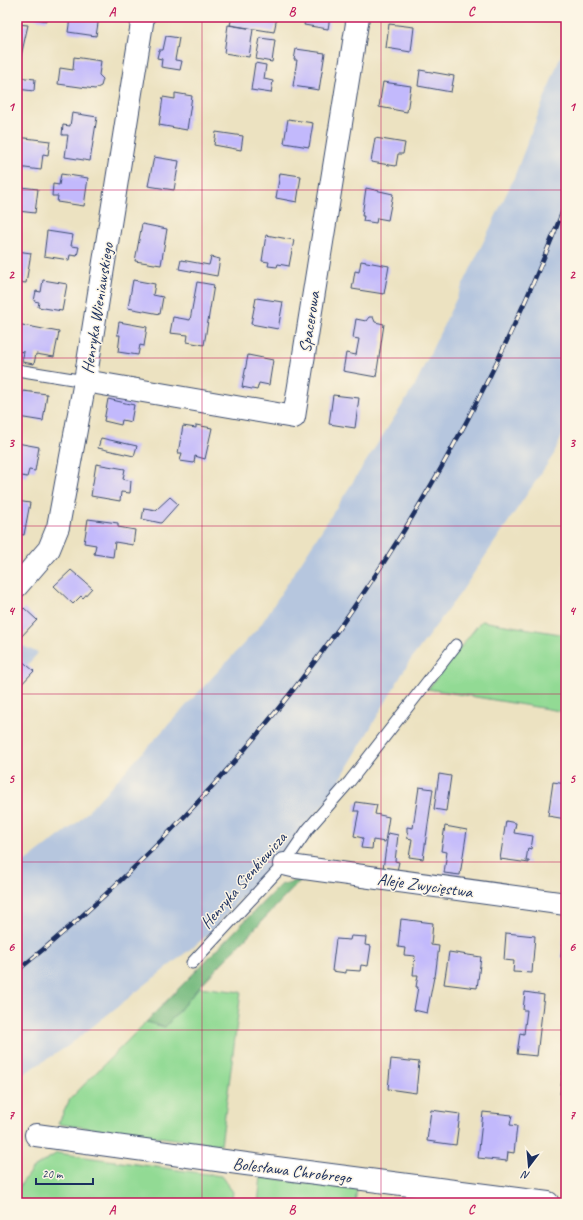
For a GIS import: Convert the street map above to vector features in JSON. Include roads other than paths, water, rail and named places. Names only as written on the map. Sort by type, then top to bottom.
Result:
[{"type":"street","name":"Henryka Wieniawskiego","points":[[17,586],[49,549],[58,527],[85,381],[143,17]]},
{"type":"street","name":"Spacerowa","points":[[85,381],[294,417],[358,17]]},
{"type":"street","name":"Aleje Zwycięstwa","points":[[284,864],[566,904]]},
{"type":"street","name":"Bolesława Chrobrego","points":[[36,1135],[518,1201],[548,1203]]},
{"type":"lane","points":[[17,370],[85,381]]},
{"type":"lane","name":"Henryka Sienkiewicza","points":[[192,963],[284,864],[308,829],[335,799],[456,645]]},
{"type":"railway","points":[[17,971],[108,892],[193,808],[271,718],[342,623],[408,524],[467,421],[519,314],[566,203]]}]
